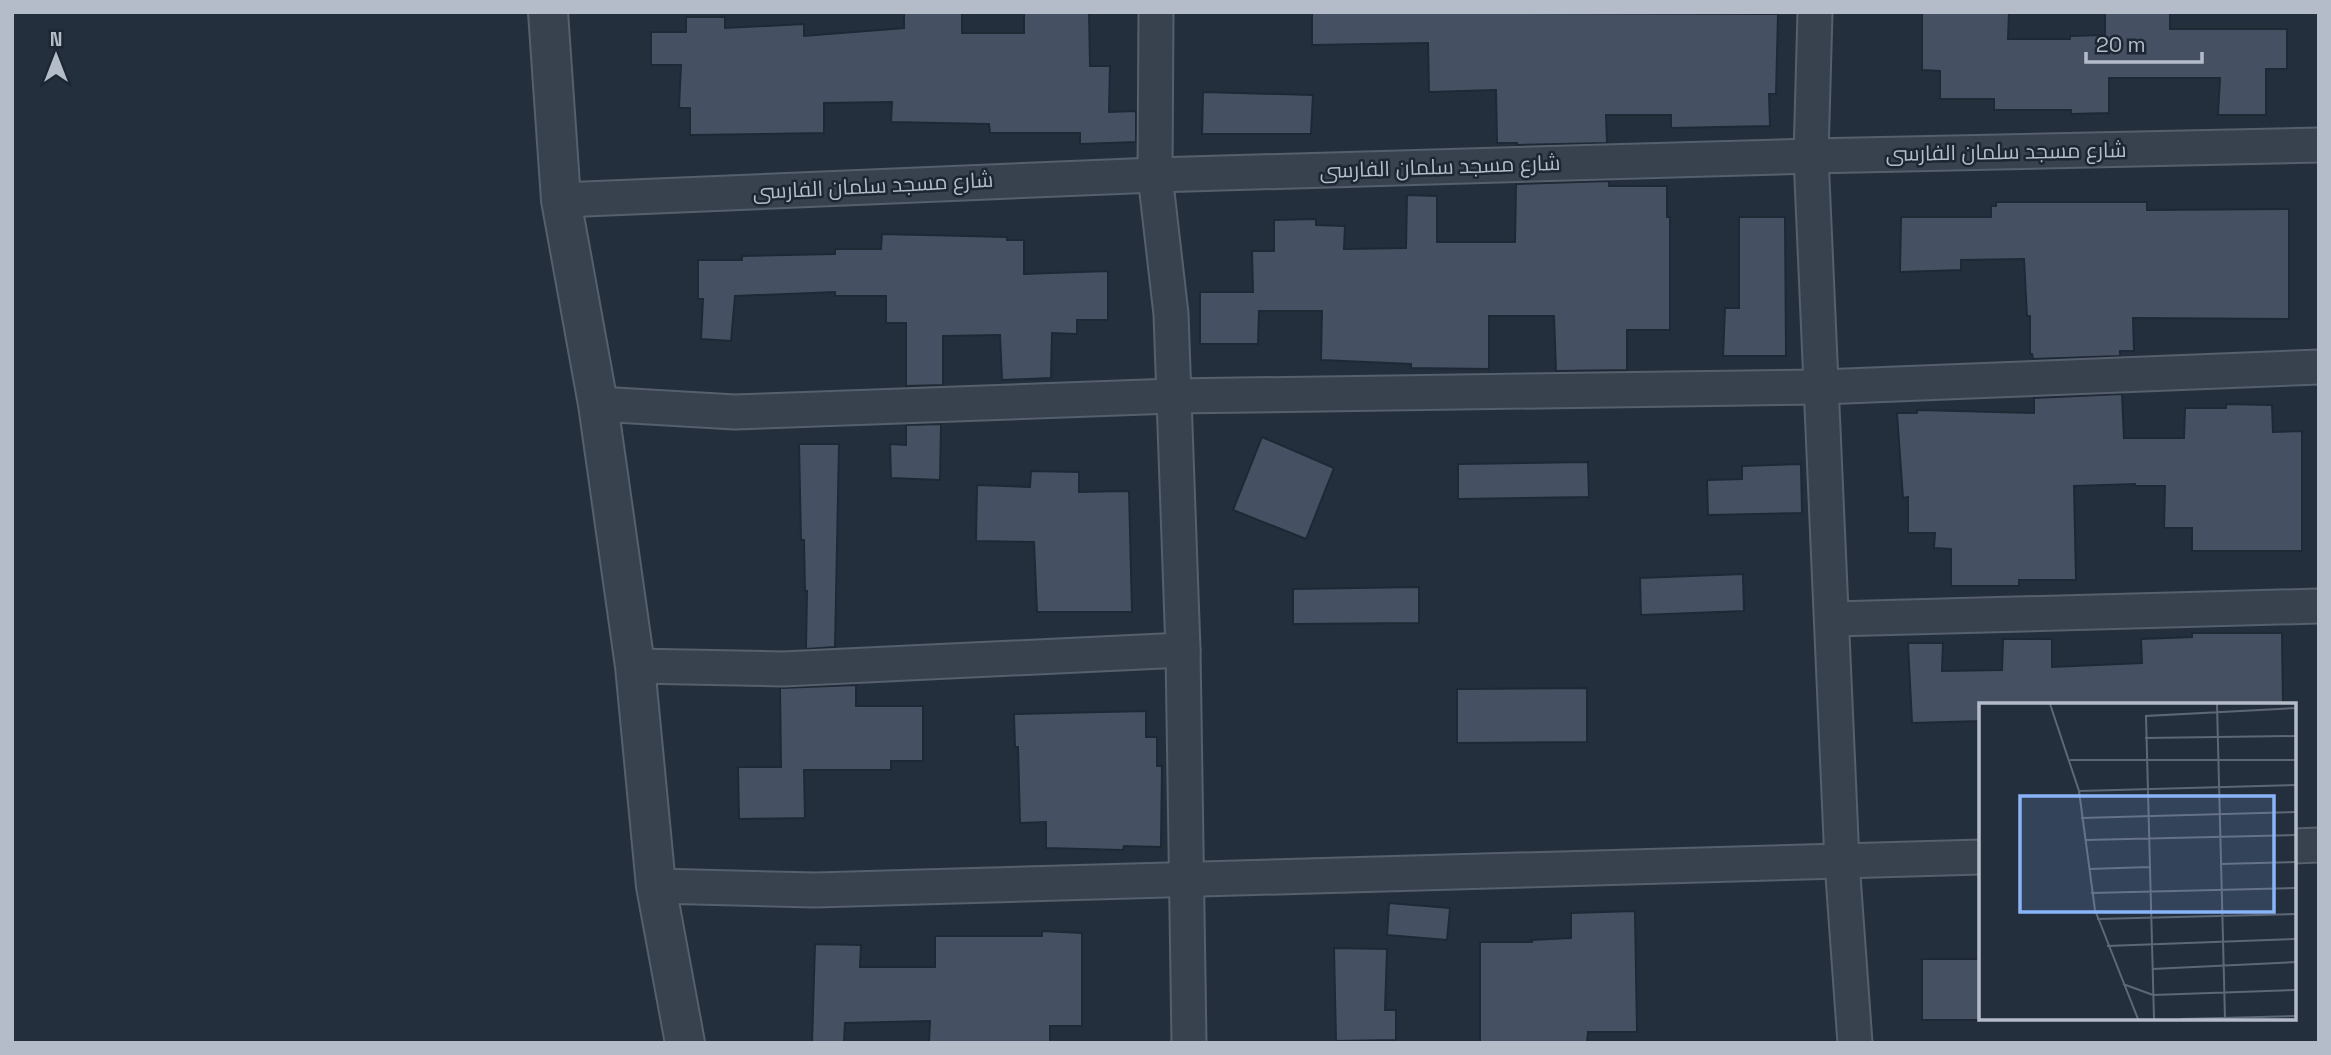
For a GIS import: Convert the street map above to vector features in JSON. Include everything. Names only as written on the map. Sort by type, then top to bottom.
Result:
[{"type":"street","points":[[548,12],[561,200],[598,404],[635,666],[656,886],[685,1043]]},
{"type":"street","points":[[1156,12],[1155,175],[1171,314],[1183,650],[1189,1043]]},
{"type":"street","points":[[1815,12],[1811,156],[1842,862],[1855,1043]]},
{"type":"street","name":"شارع مسجد سلمان الفارسى","points":[[561,200],[1155,175],[2319,145]]},
{"type":"street","points":[[598,404],[735,412],[1173,396],[1821,387],[2319,367]]},
{"type":"street","points":[[1833,620],[2319,606]]},
{"type":"street","points":[[635,666],[783,669],[1183,650]]},
{"type":"street","points":[[2296,846],[2319,845]]},
{"type":"street","points":[[656,886],[815,890],[1979,857]]},
{"type":"building","points":[[904,12],[962,12],[962,33],[1024,33],[1024,12],[1089,12],[1090,66],[1110,66],[1109,112],[1136,111],[1136,142],[1080,144],[1080,133],[990,133],[989,124],[891,122],[892,102],[824,103],[824,133],[690,135],[690,108],[679,108],[681,65],[651,65],[651,32],[686,32],[686,17],[725,17],[725,28],[804,24],[804,36],[904,28]]},
{"type":"building","points":[[1312,12],[1778,14],[1776,94],[1769,94],[1770,126],[1671,128],[1671,115],[1606,115],[1607,143],[1497,143],[1496,90],[1429,92],[1428,43],[1312,45]]},
{"type":"building","points":[[1922,12],[2009,12],[2008,39],[2070,39],[2070,36],[2105,35],[2105,12],[2170,12],[2170,29],[2287,29],[2287,69],[2266,69],[2266,115],[2218,115],[2220,78],[2109,78],[2109,113],[1994,110],[1994,99],[1940,99],[1940,71],[1922,70]]},
{"type":"building","points":[[1203,92],[1313,95],[1311,134],[1202,134]]},
{"type":"building","points":[[1609,181],[1609,186],[1667,186],[1667,217],[1670,217],[1670,330],[1627,330],[1627,370],[1556,371],[1554,316],[1489,316],[1489,369],[1411,368],[1411,364],[1321,360],[1322,311],[1259,311],[1258,344],[1200,344],[1200,292],[1253,292],[1252,251],[1274,251],[1274,220],[1316,219],[1316,225],[1345,226],[1344,249],[1406,248],[1407,195],[1437,196],[1437,242],[1515,242],[1516,184]]},
{"type":"building","points":[[1996,202],[2147,202],[2147,210],[2289,209],[2289,319],[2133,318],[2134,351],[2120,351],[2120,356],[2033,359],[2030,354],[2030,316],[2027,316],[2024,259],[1961,260],[1961,270],[1900,272],[1901,217],[1991,217],[1991,206],[1996,206]]},
{"type":"building","points":[[1739,217],[1785,217],[1786,356],[1723,356],[1725,308],[1739,308]]},
{"type":"building","points":[[882,234],[1007,237],[1007,240],[1024,240],[1024,274],[1108,271],[1108,320],[1077,320],[1077,334],[1052,333],[1051,378],[1002,380],[1000,335],[943,336],[943,385],[906,386],[906,323],[886,323],[886,296],[835,296],[835,292],[735,296],[731,341],[701,339],[703,299],[698,299],[698,260],[835,254],[835,249],[881,249]]},
{"type":"building","points":[[2122,394],[2124,438],[2184,438],[2185,408],[2226,408],[2226,404],[2272,405],[2273,432],[2302,431],[2302,551],[2192,551],[2192,528],[2164,528],[2165,486],[2074,486],[2076,580],[2019,580],[2019,586],[1951,586],[1951,549],[1934,548],[1935,533],[1908,533],[1908,497],[1903,498],[1897,413],[1917,413],[1917,410],[2034,413],[2034,398]]},
{"type":"building","points":[[941,424],[940,480],[891,478],[890,444],[906,445],[906,425]]},
{"type":"building","points":[[1262,437],[1334,468],[1306,539],[1233,510]]},
{"type":"building","points":[[799,444],[839,444],[835,647],[806,649],[807,591],[804,540],[801,540]]},
{"type":"building","points":[[1588,462],[1589,497],[1458,499],[1458,464]]},
{"type":"building","points":[[1801,464],[1802,513],[1708,515],[1707,480],[1742,479],[1742,466]]},
{"type":"building","points":[[1031,471],[1079,472],[1079,492],[1129,491],[1132,612],[1037,612],[1034,542],[976,541],[977,485],[1030,487]]},
{"type":"building","points":[[1743,574],[1744,611],[1641,615],[1640,578]]},
{"type":"building","points":[[1419,587],[1419,623],[1293,624],[1293,589]]},
{"type":"building","points":[[2192,633],[2282,633],[2283,703],[1979,703],[1979,721],[1912,723],[1908,643],[1943,643],[1942,671],[2002,670],[2003,639],[2052,639],[2052,667],[2142,663],[2141,639],[2192,637]]},
{"type":"building","points":[[856,685],[856,706],[923,706],[923,761],[891,761],[891,770],[804,770],[805,818],[739,819],[738,767],[781,767],[780,688]]},
{"type":"building","points":[[1587,688],[1587,742],[1457,743],[1457,689]]},
{"type":"building","points":[[1146,711],[1146,737],[1157,737],[1157,766],[1162,766],[1161,847],[1124,846],[1123,850],[1046,848],[1046,822],[1020,823],[1018,747],[1015,747],[1014,714]]},
{"type":"building","points":[[1389,903],[1450,908],[1447,940],[1387,935]]},
{"type":"building","points":[[1635,911],[1637,1032],[1588,1032],[1587,1043],[1480,1043],[1480,942],[1532,942],[1531,940],[1571,938],[1571,913]]},
{"type":"building","points":[[1042,931],[1082,933],[1082,1026],[1050,1026],[1050,1043],[929,1043],[930,1021],[845,1023],[844,1043],[812,1043],[815,944],[861,945],[860,967],[935,967],[935,936],[1042,936]]},
{"type":"building","points":[[1334,948],[1387,949],[1385,1010],[1396,1010],[1396,1040],[1336,1041]]},
{"type":"building","points":[[1922,959],[1979,959],[1979,1020],[1922,1020]]}]
